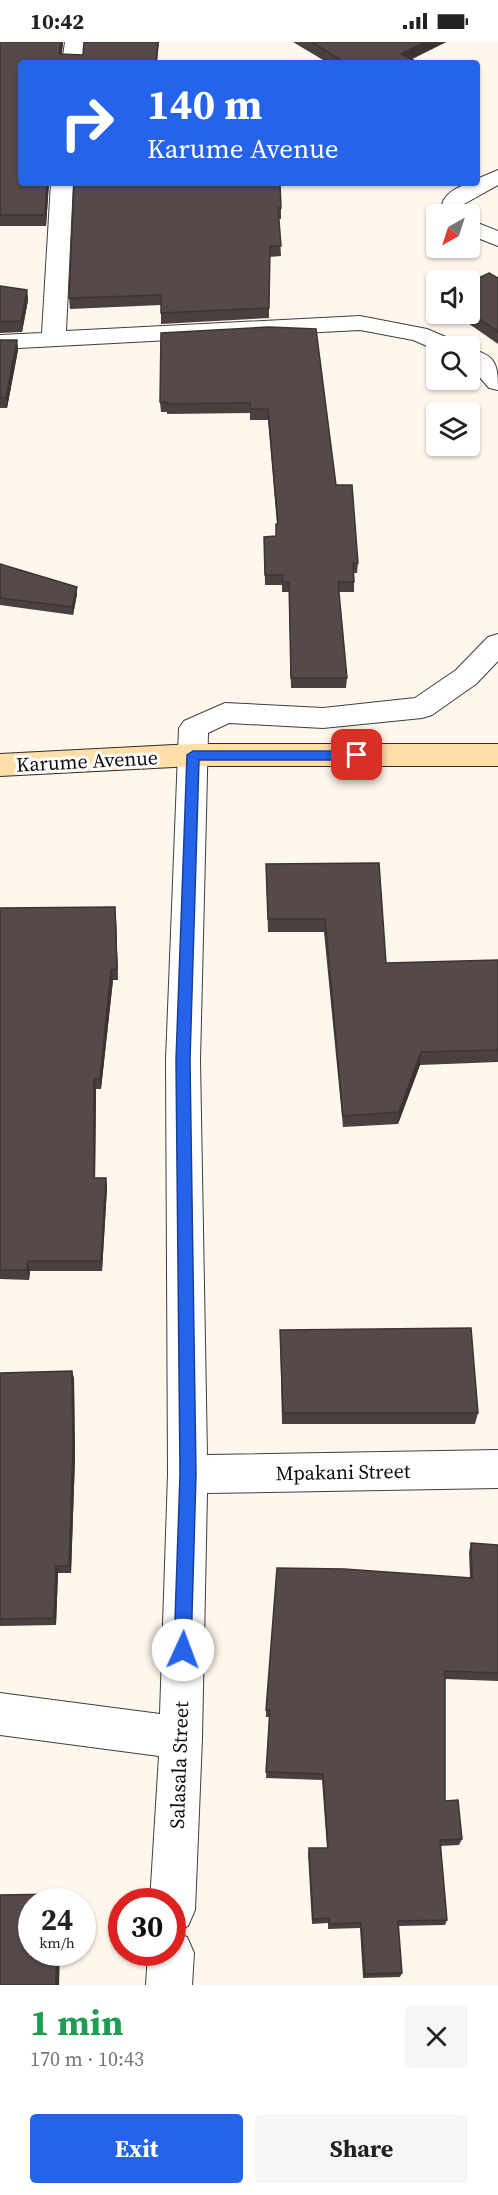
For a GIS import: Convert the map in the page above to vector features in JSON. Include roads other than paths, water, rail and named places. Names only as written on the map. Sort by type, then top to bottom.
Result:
[{"type":"main road","name":"Karume Avenue","points":[[0,765],[193,755],[498,755]]},
{"type":"street","points":[[72,60],[75,42]]},
{"type":"street","points":[[453,204],[453,201],[498,176]]},
{"type":"street","points":[[54,340],[62,186]]},
{"type":"street","points":[[480,231],[498,239]]},
{"type":"street","points":[[0,342],[360,323],[426,337]]},
{"type":"street","points":[[480,361],[498,383]]},
{"type":"street","name":"Salasala Street","points":[[173,1888],[188,1474],[183,1060],[194,728],[225,713],[323,718],[422,708],[466,677],[498,644]]},
{"type":"street","name":"Mpakani Street","points":[[188,1474],[498,1469]]},
{"type":"street","points":[[0,1714],[180,1738]]},
{"type":"street","points":[[169,1985],[170,1966]]}]
